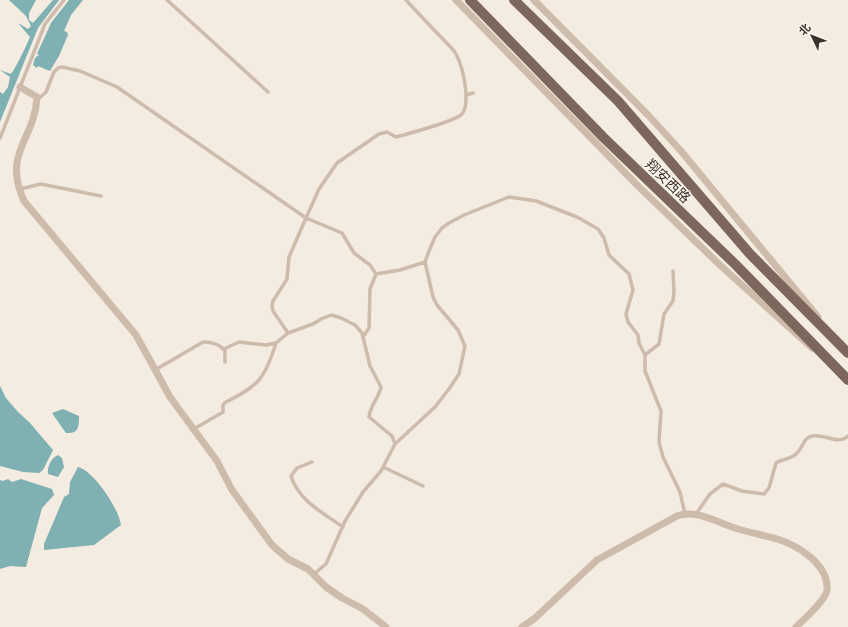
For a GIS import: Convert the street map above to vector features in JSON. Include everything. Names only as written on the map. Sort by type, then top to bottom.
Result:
[{"type":"main road","name":"翔安西路","points":[[470,0],[603,137],[736,265],[848,380]]},
{"type":"main road","name":"翔安西路","points":[[514,0],[618,101],[665,153],[709,208],[750,254],[846,352]]},
{"type":"street","points":[[456,0],[655,202],[779,320],[838,370]]},
{"type":"street","points":[[534,0],[681,151],[777,266],[846,352]]},
{"type":"street","points":[[20,87],[37,97],[15,166],[19,189],[24,201],[136,335],[170,397],[217,461],[232,490],[272,544],[288,559],[308,569],[342,598],[363,610],[386,627]]},
{"type":"street","points":[[522,627],[534,619],[597,560],[685,514],[696,514],[738,529],[782,541],[809,556],[817,563],[825,579],[827,591],[824,598],[796,627]]},
{"type":"lane","points":[[0,138],[45,24],[64,0]]},
{"type":"lane","points":[[167,0],[268,92]]},
{"type":"lane","points":[[288,333],[272,311],[273,301],[286,279],[289,257],[319,189],[337,163],[383,133],[387,132],[396,137],[411,131],[421,130],[461,115],[466,95],[456,54],[406,0]]},
{"type":"lane","points":[[37,100],[46,92],[54,72],[62,66],[80,71],[117,87],[306,218],[342,233],[354,253],[370,265],[376,274]]},
{"type":"lane","points":[[466,95],[473,93]]},
{"type":"lane","points":[[19,189],[41,184],[101,196]]},
{"type":"lane","points":[[313,574],[326,564],[342,527],[358,500],[383,467],[394,444],[435,407],[459,374],[465,346],[458,330],[437,306],[425,262],[429,250],[442,228],[464,215],[509,197],[536,201],[577,217],[598,229],[604,238],[609,255],[629,274],[633,290],[626,314],[628,322],[638,335],[639,342],[645,355],[645,371],[661,411],[659,442],[663,456],[680,492],[685,514]]},
{"type":"lane","points":[[376,274],[400,270],[425,262]]},
{"type":"lane","points":[[645,355],[659,344],[664,314],[673,301],[673,271]]},
{"type":"lane","points":[[364,337],[369,328],[370,289],[376,274]]},
{"type":"lane","points":[[224,349],[239,342],[266,345],[276,343],[288,333],[331,315],[355,325],[364,337],[370,366],[381,387],[380,393],[370,410],[370,417],[392,436],[394,444]]},
{"type":"lane","points":[[155,370],[203,342],[211,342],[224,349]]},
{"type":"lane","points":[[193,429],[223,412],[222,405],[254,386],[270,364],[276,343]]},
{"type":"lane","points":[[224,349],[225,362]]},
{"type":"lane","points":[[696,514],[710,494],[723,484],[742,491],[764,494],[769,488],[776,463],[795,455],[804,441],[810,436],[817,435],[839,440],[848,436]]},
{"type":"lane","points":[[312,462],[294,471],[291,476],[297,491],[342,527]]},
{"type":"lane","points":[[383,467],[423,486]]},
{"type":"water","points":[[9,0],[36,0],[29,13],[29,20],[33,23],[53,0],[59,0],[38,28],[0,122],[0,92],[3,94],[8,87],[10,77],[0,70],[11,74],[13,72],[30,37],[18,23],[28,29],[31,26],[26,16]]},
{"type":"water","points":[[69,0],[83,0],[71,15],[64,31],[67,32],[68,35],[59,56],[50,71],[38,66],[37,68],[33,65],[35,58],[39,55],[37,54],[51,23]]},
{"type":"water","points":[[0,386],[6,398],[53,450],[43,470],[39,473],[23,472],[0,466]]},
{"type":"water","points":[[63,409],[79,416],[78,427],[73,432],[66,433],[52,413]]},
{"type":"water","points":[[58,455],[62,458],[64,467],[58,477],[48,474],[48,471],[51,460]]},
{"type":"water","points":[[78,467],[91,476],[105,492],[116,510],[121,525],[94,545],[44,550],[44,544],[64,497],[69,494],[70,482]]},
{"type":"water","points":[[8,479],[12,482],[21,479],[52,489],[54,495],[42,508],[26,567],[10,566],[0,569],[0,480],[3,481]]}]
